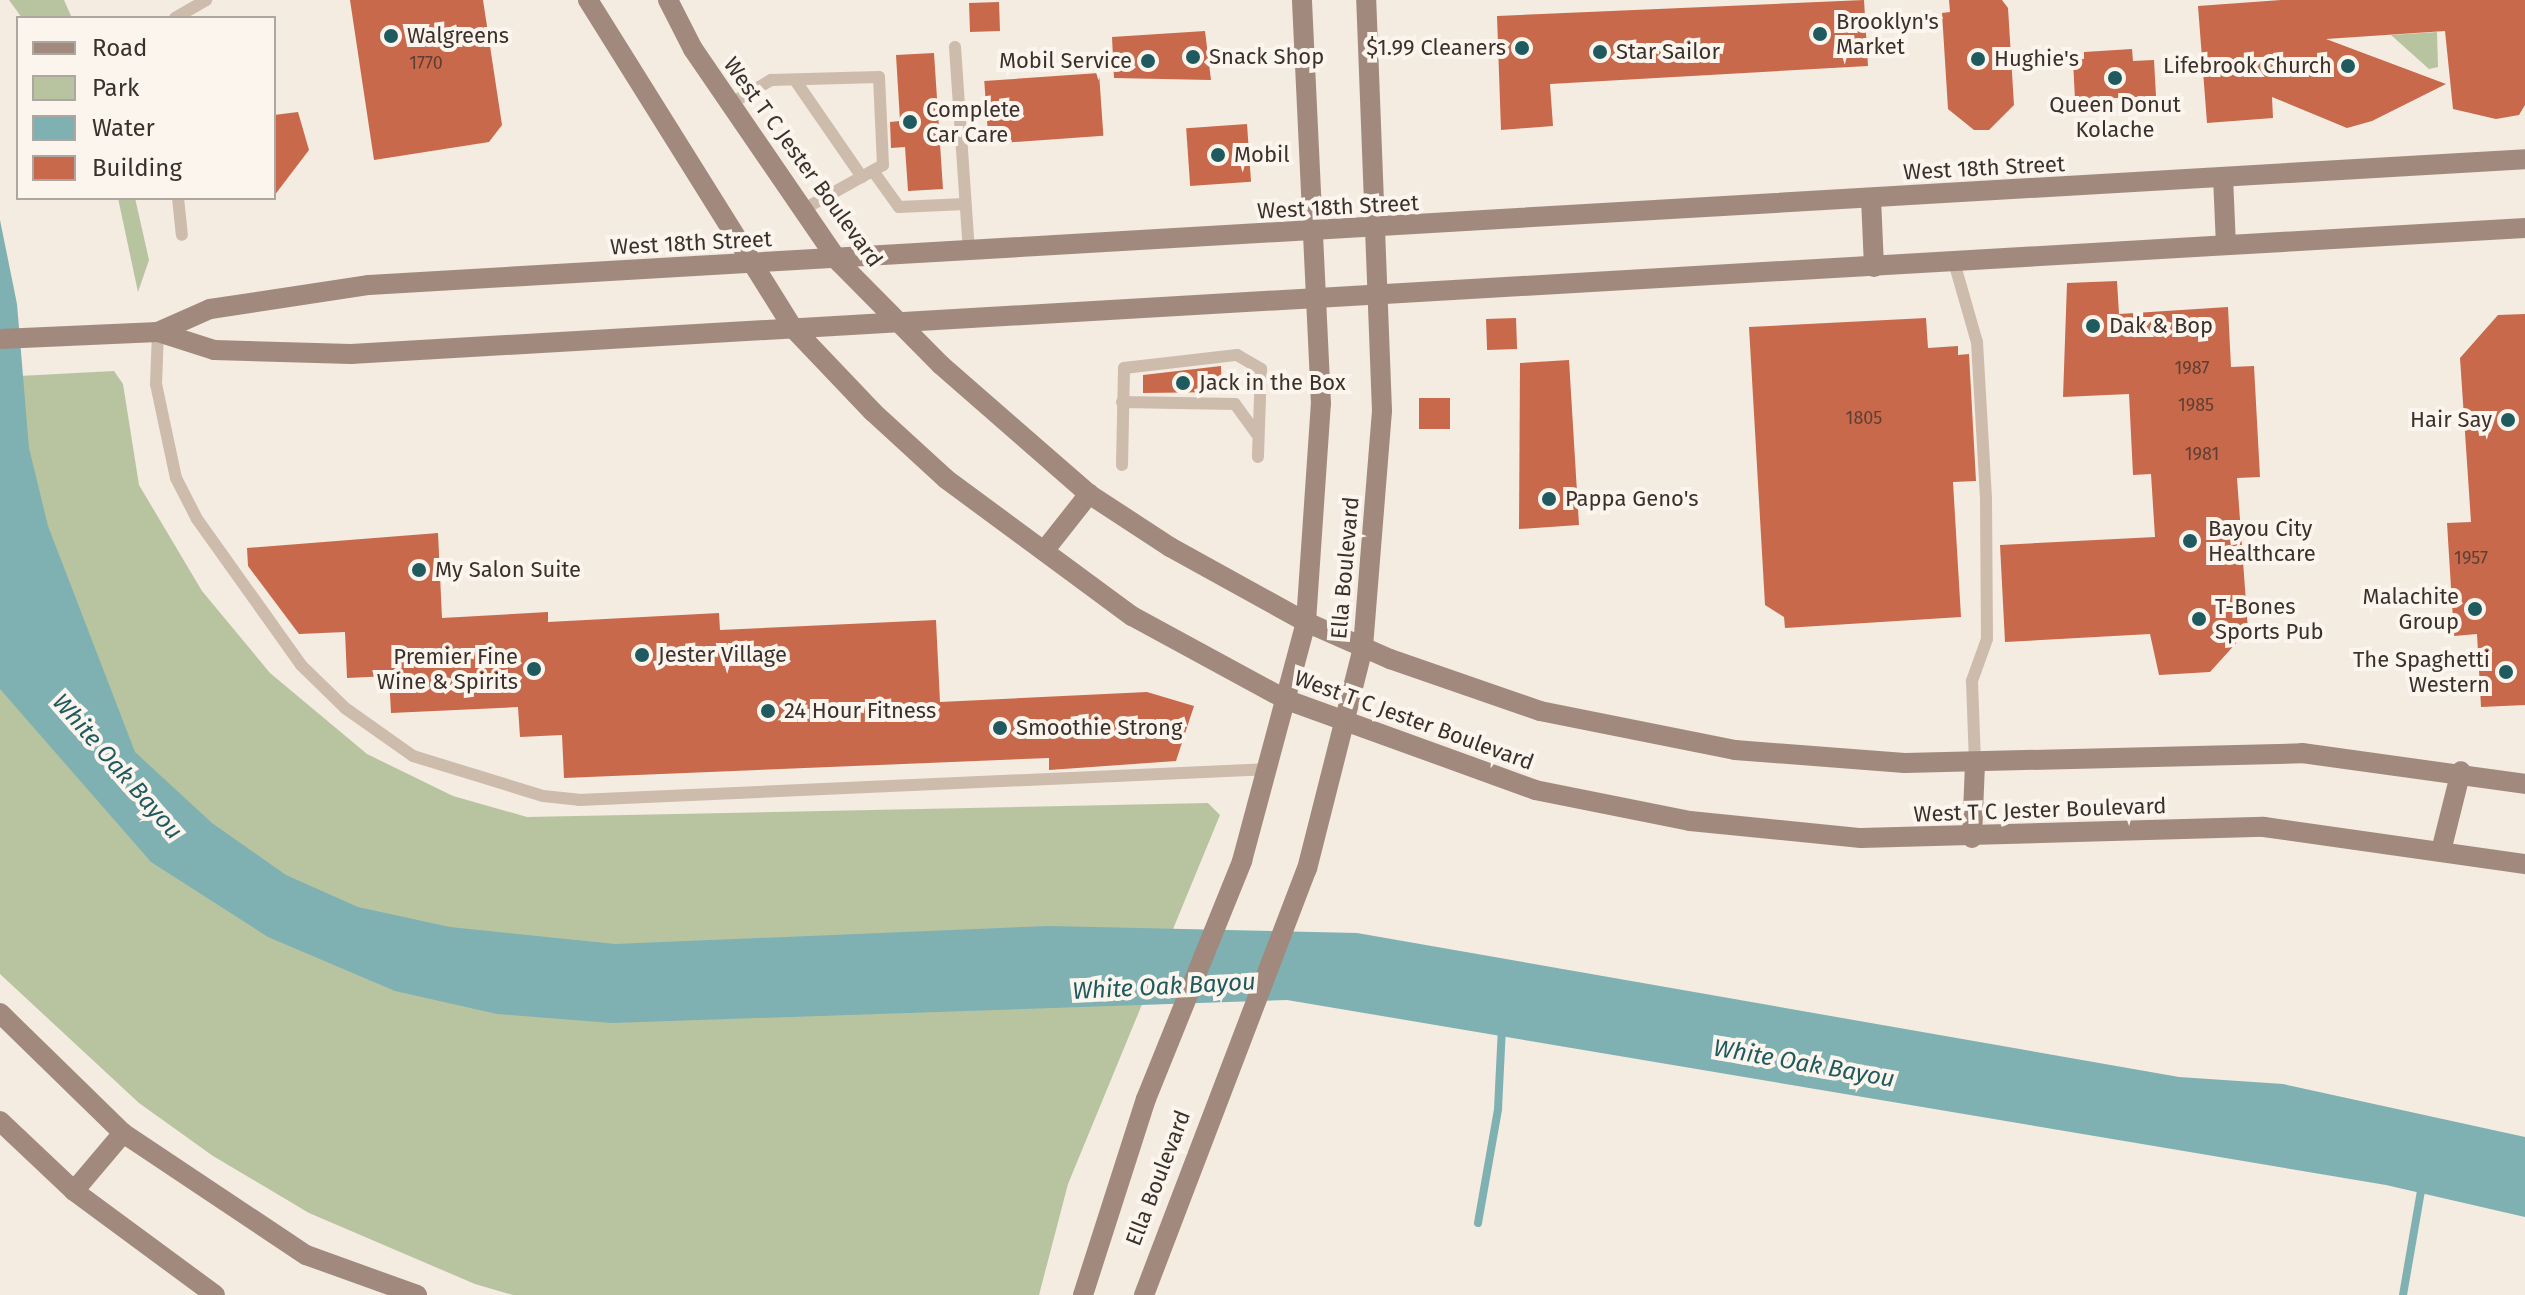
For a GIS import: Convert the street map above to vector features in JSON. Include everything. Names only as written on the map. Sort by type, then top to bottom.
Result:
[{"type":"main road","name":"West T C Jester Boulevard","points":[[588,0],[793,328],[946,479],[1132,616],[1287,700],[1535,790],[1690,821],[1861,838],[1972,838],[2264,827],[2442,847],[2525,864]]},
{"type":"main road","name":"West T C Jester Boulevard","points":[[668,0],[730,104],[802,210],[839,262],[897,324],[1089,494],[1306,622],[1363,647],[1540,711],[1673,741],[1831,760],[1975,762],[2302,753],[2461,771],[2525,784]]},
{"type":"main road","name":"Ella Boulevard","points":[[1083,1295],[1146,1099],[1242,861],[1270,769],[1306,622],[1319,499],[1316,296],[1302,0]]},
{"type":"main road","name":"Ella Boulevard","points":[[1144,1295],[1213,1104],[1307,869],[1347,724],[1363,647],[1382,411],[1379,230],[1366,0]]},
{"type":"main road","name":"West 18th Street","points":[[158,332],[210,309],[369,285],[750,263],[839,262],[2525,159]]},
{"type":"main road","points":[[2223,177],[2226,245]]},
{"type":"main road","points":[[1871,198],[1874,267]]},
{"type":"main road","name":"West 18th Street","points":[[0,339],[158,332],[214,350],[351,354],[2525,228]]},
{"type":"main road","points":[[1044,551],[1089,494]]},
{"type":"main road","points":[[1972,838],[1975,762]]},
{"type":"main road","points":[[2442,847],[2461,771]]},
{"type":"main road","points":[[0,1013],[123,1133],[306,1255],[417,1295]]},
{"type":"main road","points":[[0,1121],[74,1191],[215,1295]]},
{"type":"main road","points":[[74,1191],[123,1133]]},
{"type":"lane","points":[[178,16],[206,0]]},
{"type":"lane","points":[[955,47],[969,254]]},
{"type":"lane","points":[[730,104],[771,80],[879,77],[883,165],[802,210]]},
{"type":"lane","points":[[795,80],[868,174],[899,207],[965,204]]},
{"type":"lane","points":[[178,200],[182,235]]},
{"type":"lane","points":[[1954,262],[1977,342],[1986,498],[1987,639],[1972,681],[1975,762]]},
{"type":"lane","points":[[158,332],[156,384],[176,478],[197,519],[301,665],[413,756],[543,796],[579,800],[1270,769]]},
{"type":"lane","points":[[1122,465],[1124,368],[1133,361],[1246,356],[1261,369],[1258,457]]},
{"type":"lane","points":[[1122,402],[1235,404],[1257,434]]},
{"type":"green space","points":[[9,0],[64,0],[71,16],[21,16]]},
{"type":"green space","points":[[2437,32],[2438,67],[2429,69],[2391,35]]},
{"type":"green space","points":[[118,200],[135,200],[149,260],[138,292]]},
{"type":"green space","points":[[114,371],[123,384],[139,485],[202,591],[270,673],[367,754],[453,796],[527,817],[1208,803],[1220,815],[1068,1184],[1039,1295],[513,1295],[475,1284],[309,1213],[213,1156],[139,1103],[0,974],[0,377]]},
{"type":"water","name":"White Oak Bayou","points":[[0,220],[17,304],[29,448],[48,526],[135,752],[212,823],[286,875],[358,907],[450,927],[615,944],[1049,926],[1357,933],[2179,1077],[2283,1084],[2525,1137],[2525,1217],[2386,1185],[1287,1000],[612,1023],[497,1014],[395,991],[268,937],[151,862],[0,689]]},
{"type":"building","name":"Walgreens","points":[[350,0],[483,0],[502,125],[489,142],[374,160]]},
{"type":"building","points":[[1864,0],[1868,66],[1550,84],[1553,126],[1501,130],[1497,16]]},
{"type":"building","name":"Hughie's","points":[[1949,0],[2002,0],[2008,8],[2014,105],[1989,130],[1974,130],[1948,109],[1942,13],[1950,12]]},
{"type":"building","name":"Lifebrook Church","points":[[2281,0],[2525,0],[2525,105],[2519,115],[2496,119],[2453,109],[2445,31],[2326,39],[2446,84],[2372,121],[2347,128],[2272,97],[2273,118],[2207,123],[2198,6]]},
{"type":"building","points":[[999,2],[1000,31],[970,32],[969,3]]},
{"type":"building","points":[[1205,31],[1211,80],[1114,78],[1112,37]]},
{"type":"building","name":"Queen Donut Kolache","points":[[2132,49],[2133,61],[2154,60],[2156,96],[2075,100],[2073,60],[2084,59],[2084,52]]},
{"type":"building","name":"Complete Car Care","points":[[934,53],[943,189],[908,191],[905,147],[891,148],[890,122],[900,121],[896,55]]},
{"type":"building","points":[[1099,73],[1103,136],[989,144],[984,81]]},
{"type":"building","points":[[298,112],[309,150],[276,193],[276,115]]},
{"type":"building","name":"Mobil","points":[[1247,124],[1251,182],[1190,186],[1186,128]]},
{"type":"building","points":[[2117,281],[2119,314],[2228,307],[2231,367],[2254,366],[2260,477],[2237,478],[2248,630],[2210,672],[2159,675],[2150,634],[2005,642],[2000,545],[2155,537],[2151,474],[2133,475],[2129,394],[2063,397],[2067,283]]},
{"type":"building","points":[[2525,314],[2525,705],[2481,707],[2477,634],[2454,636],[2447,523],[2471,522],[2460,358],[2498,315]]},
{"type":"building","points":[[1516,318],[1517,349],[1487,350],[1486,319]]},
{"type":"building","points":[[1926,318],[1928,348],[1958,346],[1958,355],[1969,354],[1976,481],[1953,482],[1961,617],[1785,628],[1784,617],[1765,605],[1749,327]]},
{"type":"building","points":[[1569,360],[1579,525],[1519,529],[1520,363]]},
{"type":"building","name":"Jack in the Box","points":[[1221,366],[1222,392],[1143,393],[1143,375]]},
{"type":"building","points":[[1419,398],[1450,398],[1450,429],[1419,429]]},
{"type":"building","name":"Jester Village","points":[[438,533],[442,618],[548,612],[548,622],[719,613],[720,630],[936,620],[940,702],[1147,692],[1194,706],[1176,761],[1049,770],[1049,758],[564,778],[562,735],[520,737],[518,707],[391,713],[389,676],[347,678],[345,632],[299,634],[248,566],[247,548]]},
{"type":"waterway","points":[[1478,1223],[1498,1109],[1502,1026]]},
{"type":"waterway","points":[[2403,1295],[2422,1185]]},
{"type":"place","name":"Brooklyn's Market","points":[[1820,34]]},
{"type":"place","name":"Walgreens","points":[[391,36]]},
{"type":"place","name":"$1.99 Cleaners","points":[[1522,48]]},
{"type":"place","name":"Star Sailor","points":[[1600,52]]},
{"type":"place","name":"Snack Shop","points":[[1193,57]]},
{"type":"place","name":"Hughie's","points":[[1978,59]]},
{"type":"place","name":"Mobil Service","points":[[1148,61]]},
{"type":"place","name":"Lifebrook Church","points":[[2348,66]]},
{"type":"place","name":"Queen Donut Kolache","points":[[2115,78]]},
{"type":"place","name":"Complete Car Care","points":[[910,122]]},
{"type":"place","name":"Mobil","points":[[1218,155]]},
{"type":"place","name":"Dak & Bop","points":[[2093,326]]},
{"type":"place","name":"Jack in the Box","points":[[1183,383]]},
{"type":"place","name":"Hair Say","points":[[2508,420]]},
{"type":"place","name":"Pappa Geno's","points":[[1549,499]]},
{"type":"place","name":"Bayou City Healthcare","points":[[2190,541]]},
{"type":"place","name":"My Salon Suite","points":[[419,570]]},
{"type":"place","name":"Malachite Group","points":[[2475,609]]},
{"type":"place","name":"T-Bones Sports Pub","points":[[2199,619]]},
{"type":"place","name":"Jester Village","points":[[642,655]]},
{"type":"place","name":"Premier Fine Wine & Spirits","points":[[534,669]]},
{"type":"place","name":"The Spaghetti Western","points":[[2506,672]]},
{"type":"place","name":"24 Hour Fitness","points":[[768,711]]},
{"type":"place","name":"Smoothie Strong","points":[[1000,728]]}]
